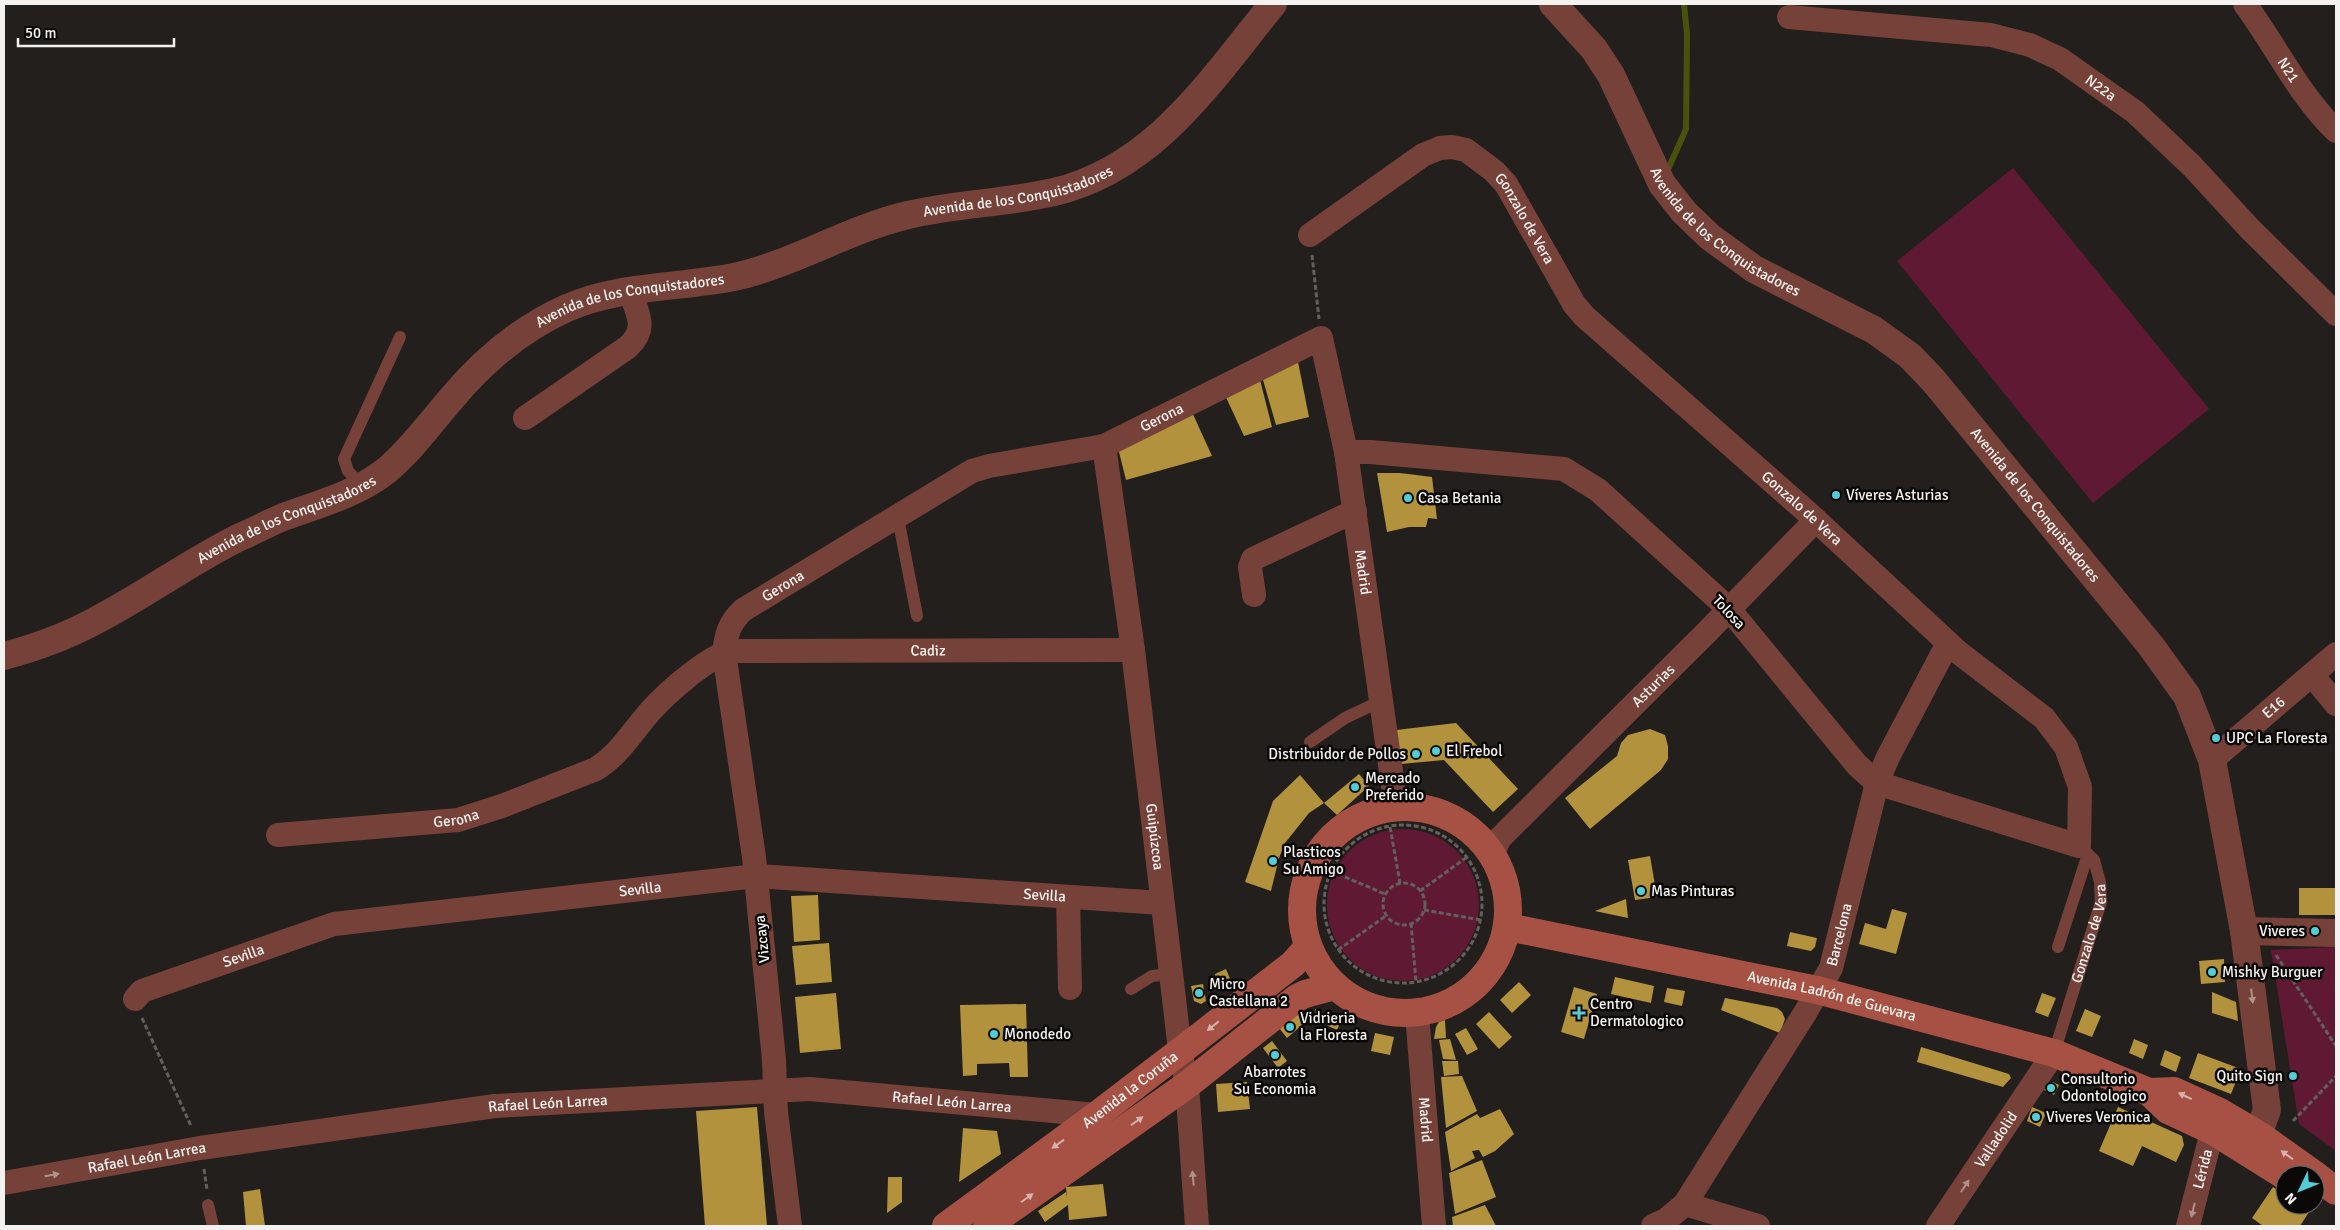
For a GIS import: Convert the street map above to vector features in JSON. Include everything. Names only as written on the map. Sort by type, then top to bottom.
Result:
[{"type":"main road","points":[[1433,810],[1467,827],[1480,856],[1504,879],[1509,905],[1508,927],[1496,962],[1475,988],[1448,1005],[1417,1014],[1373,1009],[1336,986],[1318,966],[1308,947],[1303,928],[1302,897],[1309,870],[1324,846],[1343,826],[1368,813],[1393,816],[1433,810]]},
{"type":"main road","name":"Avenida Ladrón de Guevara","points":[[1508,927],[1817,990],[2054,1053],[2149,1092],[2168,1110],[2216,1122],[2296,1165]]},
{"type":"main road","name":"Avenida la Coruña","points":[[946,1226],[1097,1115],[1293,964],[1308,947]]},
{"type":"main road","name":"Avenida la Coruña","points":[[987,1226],[1187,1085],[1297,998],[1336,986]]},
{"type":"main road","name":"Avenida Ladrón de Guevara","points":[[2255,1144],[2275,1165]]},
{"type":"street","name":"Avenida de los Conquistadores","points":[[4,656],[29,650],[92,623],[219,548],[278,519],[333,500],[363,487],[395,462],[480,368],[509,343],[543,320],[571,306],[630,291],[735,276],[763,268],[874,225],[909,214],[1054,192],[1090,181],[1122,165],[1155,142],[1179,119],[1273,4]]},
{"type":"street","name":"Avenida de los Conquistadores","points":[[1553,4],[1594,49],[1611,74],[1662,184],[1684,212],[1710,237],[1754,269],[1874,330],[1910,356],[1933,380],[2151,646],[2187,696],[2212,760],[2244,931],[2268,1110],[2255,1144]]},
{"type":"street","name":"N21","points":[[2245,4],[2287,70],[2326,121],[2336,131]]},
{"type":"street","name":"N22a","points":[[1789,17],[1991,35],[2030,45],[2060,59],[2135,112],[2192,166],[2256,234],[2336,314]]},
{"type":"street","name":"Gonzalo de Vera","points":[[1310,235],[1423,155],[1440,148],[1452,146],[1466,150],[1481,159],[1506,184],[1574,304],[1584,316],[1816,520],[1948,643],[2044,718],[2066,747],[2080,787],[2083,850]]},
{"type":"street","points":[[525,418],[628,347],[639,336],[640,325],[630,291]]},
{"type":"street","name":"Gerona","points":[[278,835],[458,820],[502,806],[596,769],[609,761],[620,750],[658,703],[683,681],[724,653],[728,629],[733,619],[743,610],[898,518],[957,479],[989,466],[1104,446],[1321,338]]},
{"type":"street","name":"Madrid","points":[[1321,338],[1346,452],[1355,511],[1382,701],[1393,816]]},
{"type":"street","name":"Guipúzcoa","points":[[1104,446],[1134,650],[1162,903],[1180,1050],[1187,1085],[1197,1226]]},
{"type":"street","name":"Tolosa","points":[[1346,452],[1370,452],[1564,469],[1598,490],[1729,609],[1857,766],[1877,783],[2083,850]]},
{"type":"street","points":[[1254,595],[1250,567],[1253,559],[1355,511]]},
{"type":"street","name":"Asturias","points":[[1480,856],[1816,520]]},
{"type":"street","name":"Barcelona","points":[[1661,1224],[1685,1204],[1805,1013],[1831,968],[1877,783],[1888,757],[1948,643]]},
{"type":"street","name":"Cadiz","points":[[724,653],[741,650],[1134,650]]},
{"type":"street","name":"Vizcaya","points":[[724,653],[756,876],[774,1060],[774,1090],[790,1226]]},
{"type":"street","name":"E16","points":[[2212,760],[2336,654]]},
{"type":"street","points":[[2312,675],[2336,704]]},
{"type":"street","name":"Sevilla","points":[[135,999],[142,991],[334,924],[756,876],[1162,903]]},
{"type":"street","points":[[1068,897],[1070,988]]},
{"type":"street","points":[[2244,931],[2336,933]]},
{"type":"street","name":"Madrid","points":[[1417,1014],[1434,1226]]},
{"type":"street","name":"Valladolid","points":[[1938,1226],[2054,1053]]},
{"type":"street","name":"Rafael León Larrea","points":[[4,1183],[196,1145],[496,1106],[810,1089],[1097,1115]]},
{"type":"street","name":"Lérida","points":[[2188,1226],[2216,1122]]},
{"type":"street","points":[[1685,1204],[1758,1226]]},
{"type":"lane","points":[[363,487],[348,471],[344,459],[400,337]]},
{"type":"lane","points":[[898,518],[916,616]]},
{"type":"lane","points":[[1310,742],[1345,718],[1382,701]]},
{"type":"lane","points":[[2058,947],[2083,850]]},
{"type":"lane","name":"Gonzalo de Vera","points":[[2054,1053],[2101,902],[2100,882],[2094,860],[2083,850]]},
{"type":"lane","points":[[1131,989],[1152,976],[1171,974]]},
{"type":"lane","points":[[208,1205],[214,1226]]},
{"type":"path","points":[[1310,235],[1321,338]]},
{"type":"path","points":[[1393,816],[1406,825],[1436,832],[1480,856]]},
{"type":"path","points":[[1393,816],[1349,846],[1331,871],[1326,886],[1325,917],[1329,932],[1338,950],[1357,969],[1371,977],[1401,984],[1416,983],[1432,979],[1458,962],[1476,937],[1481,920],[1482,892],[1478,877],[1480,856]]},
{"type":"path","points":[[1393,816],[1400,883]]},
{"type":"path","points":[[1420,891],[1480,856]]},
{"type":"path","points":[[1331,871],[1385,894]]},
{"type":"path","points":[[1400,883],[1414,886],[1420,891],[1425,903],[1424,910],[1419,918],[1411,923],[1398,924],[1387,915],[1384,909],[1385,894],[1389,889],[1400,883]]},
{"type":"path","points":[[1424,910],[1481,920]]},
{"type":"path","points":[[1338,950],[1387,915]]},
{"type":"path","points":[[1411,923],[1416,983]]},
{"type":"path","points":[[2274,952],[2336,1046]]},
{"type":"path","points":[[135,999],[196,1145],[208,1205]]},
{"type":"path","points":[[2293,1121],[2336,1076]]},
{"type":"shaded area","points":[[2013,168],[2209,409],[2093,503],[1897,261]]},
{"type":"shaded area","points":[[1403,829],[1418,830],[1432,835],[1457,851],[1473,876],[1478,890],[1478,920],[1473,934],[1457,959],[1432,975],[1418,980],[1403,981],[1388,980],[1374,975],[1349,959],[1333,934],[1328,920],[1327,905],[1328,890],[1333,876],[1349,851],[1374,835],[1388,830]]},
{"type":"shaded area","points":[[2336,947],[2336,1151],[2299,1124],[2271,950]]},
{"type":"building","points":[[1297,357],[1309,417],[1276,425],[1261,373]]},
{"type":"building","points":[[1259,376],[1272,427],[1244,436],[1224,393]]},
{"type":"building","points":[[1192,412],[1212,456],[1126,480],[1118,448]]},
{"type":"building","name":"Casa Betania","points":[[1377,473],[1400,473],[1432,477],[1437,519],[1428,518],[1426,527],[1409,527],[1387,532]]},
{"type":"building","points":[[1456,723],[1518,789],[1493,812],[1444,760],[1401,764],[1396,730]]},
{"type":"building","points":[[1650,729],[1665,735],[1668,746],[1668,759],[1661,770],[1590,829],[1565,798],[1617,756],[1621,743],[1628,735]]},
{"type":"building","points":[[1359,774],[1369,786],[1337,815],[1324,803]]},
{"type":"building","points":[[1300,775],[1324,803],[1309,813],[1285,843],[1279,858],[1271,891],[1245,882],[1273,801]]},
{"type":"building","points":[[1650,856],[1657,897],[1635,900],[1628,860]]},
{"type":"building","points":[[2299,888],[2336,888],[2336,915],[2299,915]]},
{"type":"building","points":[[818,895],[820,940],[794,942],[791,896]]},
{"type":"building","points":[[1626,899],[1628,918],[1595,911]]},
{"type":"building","points":[[1892,909],[1907,913],[1896,954],[1859,944],[1865,923],[1886,929]]},
{"type":"building","points":[[1790,932],[1817,938],[1815,947],[1811,951],[1787,946]]},
{"type":"building","points":[[829,943],[832,982],[796,985],[792,946]]},
{"type":"building","name":"Mishky Burguer","points":[[2224,959],[2225,982],[2201,984],[2199,961]]},
{"type":"building","points":[[1226,969],[1231,981],[1219,990],[1215,974]]},
{"type":"building","points":[[1615,977],[1654,986],[1651,1003],[1611,994]]},
{"type":"building","points":[[1519,982],[1531,995],[1512,1013],[1500,1000]]},
{"type":"building","name":"Micro Castellana 2","points":[[1203,984],[1206,1001],[1201,1004],[1194,1001],[1191,986]]},
{"type":"building","name":"Centro Dermatologico","points":[[1574,987],[1597,994],[1584,1039],[1561,1032]]},
{"type":"building","points":[[1667,988],[1685,991],[1682,1006],[1664,1002]]},
{"type":"building","points":[[2212,992],[2236,1002],[2238,1021],[2212,1013]]},
{"type":"building","points":[[836,993],[841,1049],[800,1053],[795,997]]},
{"type":"building","points":[[2042,993],[2056,998],[2048,1017],[2035,1012]]},
{"type":"building","points":[[1725,998],[1777,1008],[1782,1012],[1785,1019],[1780,1033],[1721,1010]]},
{"type":"building","name":"Monodedo","points":[[1026,1004],[1028,1077],[1010,1077],[1009,1063],[977,1064],[977,1075],[963,1076],[960,1005]]},
{"type":"building","points":[[1315,1009],[1341,1021],[1337,1030],[1315,1020]]},
{"type":"building","points":[[2085,1009],[2101,1016],[2092,1037],[2076,1031]]},
{"type":"building","name":"Vidrieria la Floresta","points":[[1300,1010],[1308,1020],[1287,1038],[1279,1028]]},
{"type":"building","points":[[1489,1012],[1512,1037],[1499,1049],[1476,1024]]},
{"type":"building","points":[[1445,1020],[1446,1038],[1434,1039],[1436,1027],[1439,1022]]},
{"type":"building","points":[[1466,1028],[1478,1049],[1467,1055],[1455,1034]]},
{"type":"building","points":[[1375,1033],[1394,1037],[1390,1055],[1371,1051]]},
{"type":"building","points":[[1450,1039],[1456,1060],[1443,1059],[1439,1040]]},
{"type":"building","points":[[2134,1039],[2148,1045],[2143,1059],[2129,1053]]},
{"type":"building","name":"Abarrotes Su Economia","points":[[1272,1041],[1287,1061],[1278,1068],[1263,1048]]},
{"type":"building","points":[[1921,1047],[2009,1074],[2011,1078],[2003,1087],[1917,1062]]},
{"type":"building","points":[[2165,1050],[2181,1057],[2176,1072],[2160,1065]]},
{"type":"building","points":[[2198,1053],[2241,1069],[2231,1094],[2189,1078]]},
{"type":"building","points":[[1442,1061],[1458,1061],[1459,1074],[1444,1076]]},
{"type":"building","points":[[1462,1076],[1477,1111],[1446,1128],[1441,1077]]},
{"type":"building","points":[[1247,1082],[1250,1109],[1218,1112],[1216,1084]]},
{"type":"building","name":"Consultorio Odontologico","points":[[2053,1082],[2059,1085],[2054,1095],[2044,1090],[2047,1084]]},
{"type":"building","points":[[757,1107],[767,1226],[705,1226],[696,1111]]},
{"type":"building","name":"Viveres Veronica","points":[[2032,1107],[2046,1113],[2040,1127],[2027,1121]]},
{"type":"building","points":[[2118,1107],[2182,1136],[2184,1145],[2176,1162],[2142,1146],[2133,1166],[2099,1151]]},
{"type":"building","points":[[1500,1109],[1514,1134],[1495,1151],[1483,1157],[1479,1150],[1472,1151],[1475,1158],[1451,1171],[1445,1132],[1477,1114],[1480,1118]]},
{"type":"building","points":[[963,1128],[997,1131],[1001,1154],[959,1182]]},
{"type":"building","points":[[1482,1160],[1496,1197],[1455,1214],[1449,1173]]},
{"type":"building","points":[[888,1177],[902,1177],[902,1202],[887,1213]]},
{"type":"building","points":[[1103,1184],[1107,1216],[1069,1220],[1068,1205],[1045,1222],[1038,1211],[1066,1192],[1067,1198],[1066,1187]]},
{"type":"building","points":[[2273,1187],[2275,1188],[2275,1215],[2307,1215],[2300,1226],[2263,1226],[2252,1218]]},
{"type":"building","points":[[260,1189],[265,1226],[246,1226],[243,1192]]},
{"type":"building","points":[[1485,1205],[1496,1226],[1453,1226],[1452,1217]]},
{"type":"waterway","points":[[1666,174],[1686,129],[1687,34],[1684,4]]},
{"type":"place","name":"Víveres Asturias","points":[[1836,495]]},
{"type":"place","name":"Casa Betania","points":[[1408,498]]},
{"type":"place","name":"UPC La Floresta","points":[[2216,738]]},
{"type":"place","name":"El Frebol","points":[[1436,751]]},
{"type":"place","name":"Distribuidor de Pollos","points":[[1416,754]]},
{"type":"place","name":"Mercado Preferido","points":[[1355,787]]},
{"type":"place","name":"Plasticos Su Amigo","points":[[1273,861]]},
{"type":"place","name":"Mas Pinturas","points":[[1641,891]]},
{"type":"place","name":"Viveres","points":[[2315,931]]},
{"type":"place","name":"Mishky Burguer","points":[[2212,972]]},
{"type":"place","name":"Micro Castellana 2","points":[[1199,993]]},
{"type":"place","name":"Centro Dermatologico","points":[[1579,1013]]},
{"type":"place","name":"Vidrieria la Floresta","points":[[1290,1027]]},
{"type":"place","name":"Monodedo","points":[[994,1034]]},
{"type":"place","name":"Abarrotes Su Economia","points":[[1275,1055]]},
{"type":"place","name":"Quito Sign","points":[[2293,1076]]},
{"type":"place","name":"Consultorio Odontologico","points":[[2051,1088]]},
{"type":"place","name":"Viveres Veronica","points":[[2036,1117]]}]
